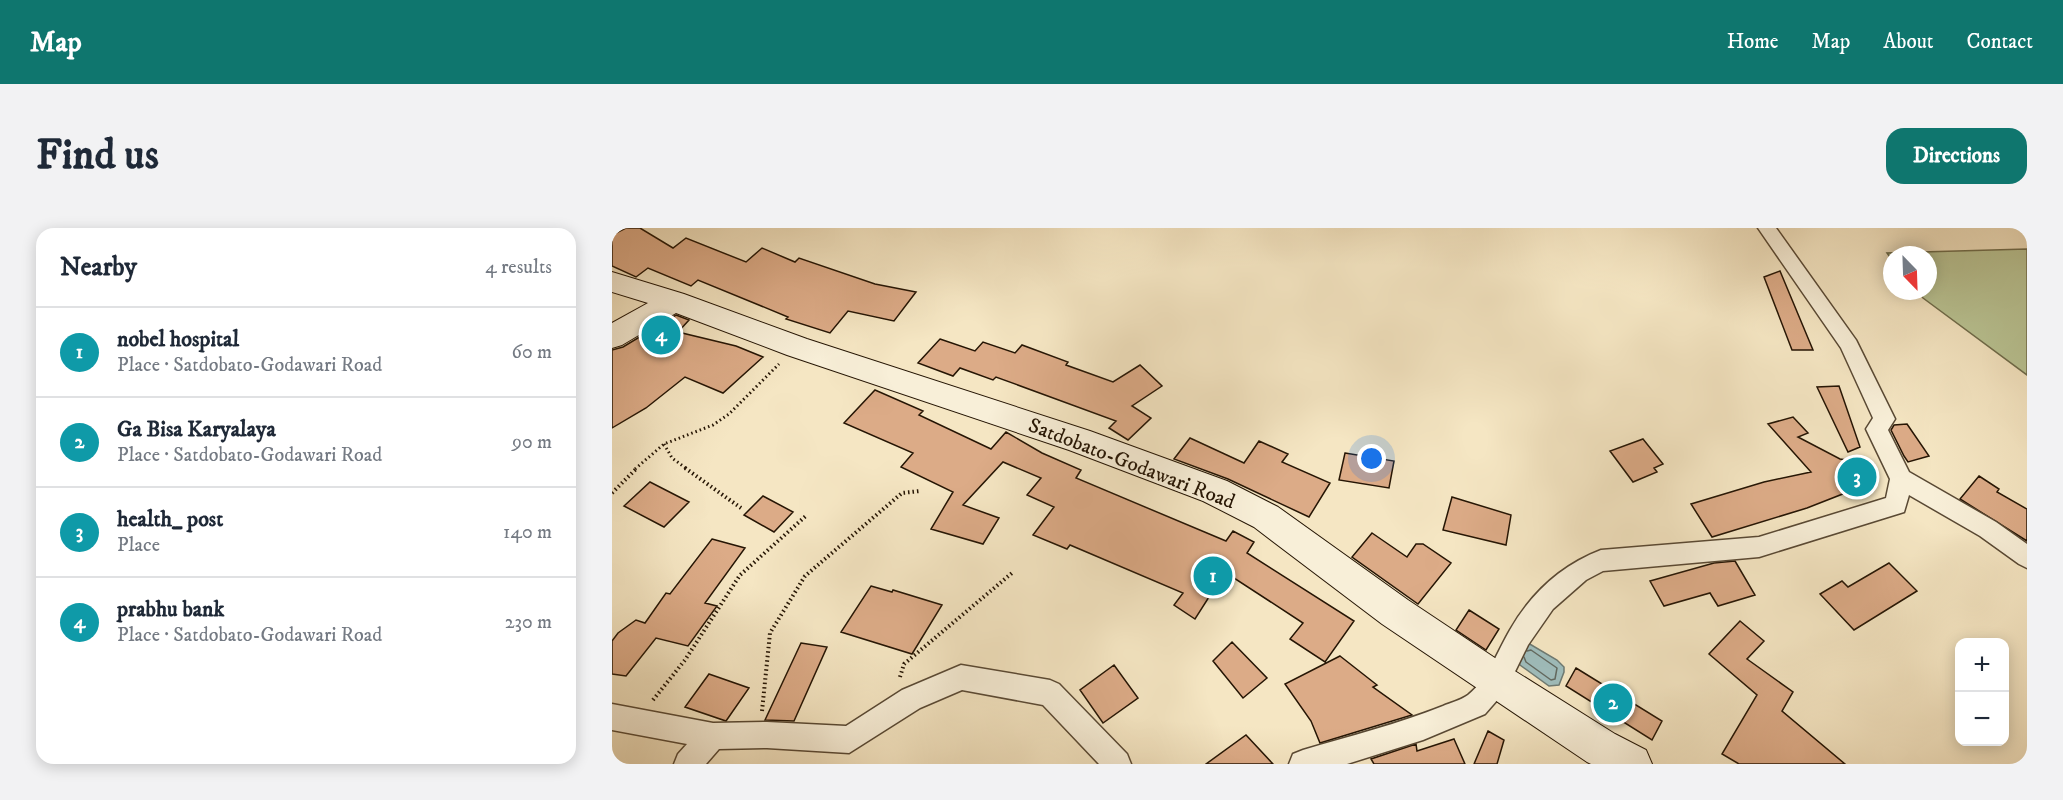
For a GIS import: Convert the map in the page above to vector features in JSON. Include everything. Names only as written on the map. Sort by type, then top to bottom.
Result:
[{"type":"street","points":[[1767,228],[1849,345],[1884,419],[1877,429],[1901,479],[1988,529],[2027,557]]},
{"type":"street","name":"Satdobato-Godawari Road","points":[[612,282],[674,301],[797,347],[1079,440],[1215,490],[1266,517],[1395,612],[1497,681],[1601,748],[1632,764]]},
{"type":"street","points":[[612,338],[674,301]]},
{"type":"street","points":[[1303,764],[1423,727],[1476,705],[1497,681],[1519,638],[1544,601],[1578,572],[1601,561],[1759,548],[1896,505],[1901,479]]},
{"type":"street","points":[[624,719],[712,736],[767,735],[849,740],[911,699],[961,677],[1050,693],[1117,764]]},
{"type":"street","points":[[687,764],[712,736]]},
{"type":"path","points":[[612,493],[628,475],[664,444],[713,425],[729,414],[797,347]]},
{"type":"path","points":[[664,444],[672,458],[741,508]]},
{"type":"path","points":[[767,735],[761,716],[770,633],[793,595],[805,576],[902,493],[920,491]]},
{"type":"path","points":[[624,719],[686,660],[740,575],[807,515]]},
{"type":"path","points":[[911,699],[897,686],[904,664],[1012,573]]},
{"type":"green space","points":[[2027,249],[2027,375],[1926,300],[1937,300],[1937,252]]},
{"type":"water","points":[[1528,643],[1557,660],[1564,667],[1559,685],[1549,686],[1520,665]]},
{"type":"building","points":[[626,228],[640,228],[673,248],[686,238],[746,262],[762,248],[795,262],[799,258],[875,284],[916,292],[894,321],[848,311],[830,333],[786,319],[788,317],[698,280],[691,286],[648,268],[636,277],[612,266],[612,235]]},
{"type":"building","points":[[1780,271],[1813,350],[1792,350],[1764,277]]},
{"type":"building","points":[[676,315],[689,320],[678,332],[736,346],[763,357],[723,393],[685,377],[646,408],[612,428],[612,350],[623,347]]},
{"type":"building","points":[[940,339],[975,351],[983,342],[1015,353],[1022,345],[1068,362],[1066,365],[1113,382],[1140,365],[1162,386],[1132,406],[1151,418],[1128,440],[1109,428],[1116,421],[996,377],[993,380],[960,368],[953,376],[918,363]]},
{"type":"building","points":[[1839,386],[1860,447],[1848,452],[1817,387]]},
{"type":"building","points":[[875,390],[923,411],[919,415],[991,449],[1006,432],[1042,453],[1081,470],[1076,478],[1226,541],[1233,531],[1254,542],[1247,553],[1354,621],[1325,662],[1290,639],[1303,623],[1231,576],[1222,588],[1216,586],[1195,619],[1174,605],[1183,593],[1070,545],[1067,549],[1033,535],[1054,507],[1027,495],[1041,478],[1003,462],[963,505],[999,518],[983,544],[931,529],[953,492],[901,467],[913,453],[844,423]]},
{"type":"building","points":[[1793,417],[1808,433],[1798,437],[1840,459],[1874,464],[1873,482],[1860,497],[1853,490],[1807,508],[1712,537],[1691,504],[1764,482],[1811,472],[1768,424]]},
{"type":"building","points":[[1907,424],[1929,456],[1908,462],[1891,430],[1894,425]]},
{"type":"building","points":[[1190,438],[1244,463],[1259,441],[1288,454],[1282,462],[1330,483],[1309,517],[1228,479],[1174,459]]},
{"type":"building","points":[[1643,439],[1663,464],[1654,468],[1657,472],[1633,482],[1610,451]]},
{"type":"building","points":[[1345,453],[1394,461],[1389,488],[1339,480]]},
{"type":"building","points":[[1979,476],[1999,489],[1997,492],[2027,509],[2027,541],[1960,499]]},
{"type":"building","points":[[650,482],[689,502],[664,527],[624,506]]},
{"type":"building","points":[[763,496],[793,512],[774,532],[744,515]]},
{"type":"building","points":[[1452,497],[1511,515],[1506,545],[1443,530]]},
{"type":"building","points":[[1372,533],[1407,557],[1416,544],[1423,544],[1451,563],[1418,604],[1352,557]]},
{"type":"building","points":[[712,539],[745,548],[705,603],[717,606],[688,646],[656,638],[626,676],[612,674],[612,641],[618,633],[636,620],[645,623],[666,593],[670,594]]},
{"type":"building","points":[[1735,561],[1755,595],[1718,606],[1710,593],[1664,606],[1650,581],[1714,563]]},
{"type":"building","points":[[1889,563],[1917,591],[1854,630],[1820,594],[1842,581],[1848,587]]},
{"type":"building","points":[[871,586],[892,592],[893,590],[942,605],[912,654],[841,632]]},
{"type":"building","points":[[1469,610],[1499,629],[1486,650],[1456,630]]},
{"type":"building","points":[[1740,621],[1764,641],[1747,659],[1793,692],[1782,711],[1845,764],[1739,764],[1722,754],[1757,695],[1709,654]]},
{"type":"building","points":[[1232,642],[1267,678],[1243,698],[1213,661]]},
{"type":"building","points":[[801,643],[827,647],[794,721],[765,720]]},
{"type":"building","points":[[1340,656],[1377,685],[1373,687],[1412,715],[1320,743],[1311,721],[1285,684]]},
{"type":"building","points":[[1114,665],[1138,698],[1103,723],[1080,690]]},
{"type":"building","points":[[1576,668],[1662,721],[1652,740],[1566,686]]},
{"type":"building","points":[[709,674],[749,688],[726,721],[685,707]]},
{"type":"building","points":[[1488,731],[1504,740],[1497,764],[1474,764]]},
{"type":"building","points":[[1246,735],[1273,764],[1206,764]]},
{"type":"building","points":[[1454,739],[1465,764],[1374,764],[1371,759],[1416,744],[1417,751]]},
{"type":"place","name":"prabhu bank","points":[[661,335]]},
{"type":"place","name":"health_ post","points":[[1857,477]]},
{"type":"place","name":"nobel hospital","points":[[1213,576]]},
{"type":"place","name":"Ga Bisa Karyalaya","points":[[1613,703]]}]
